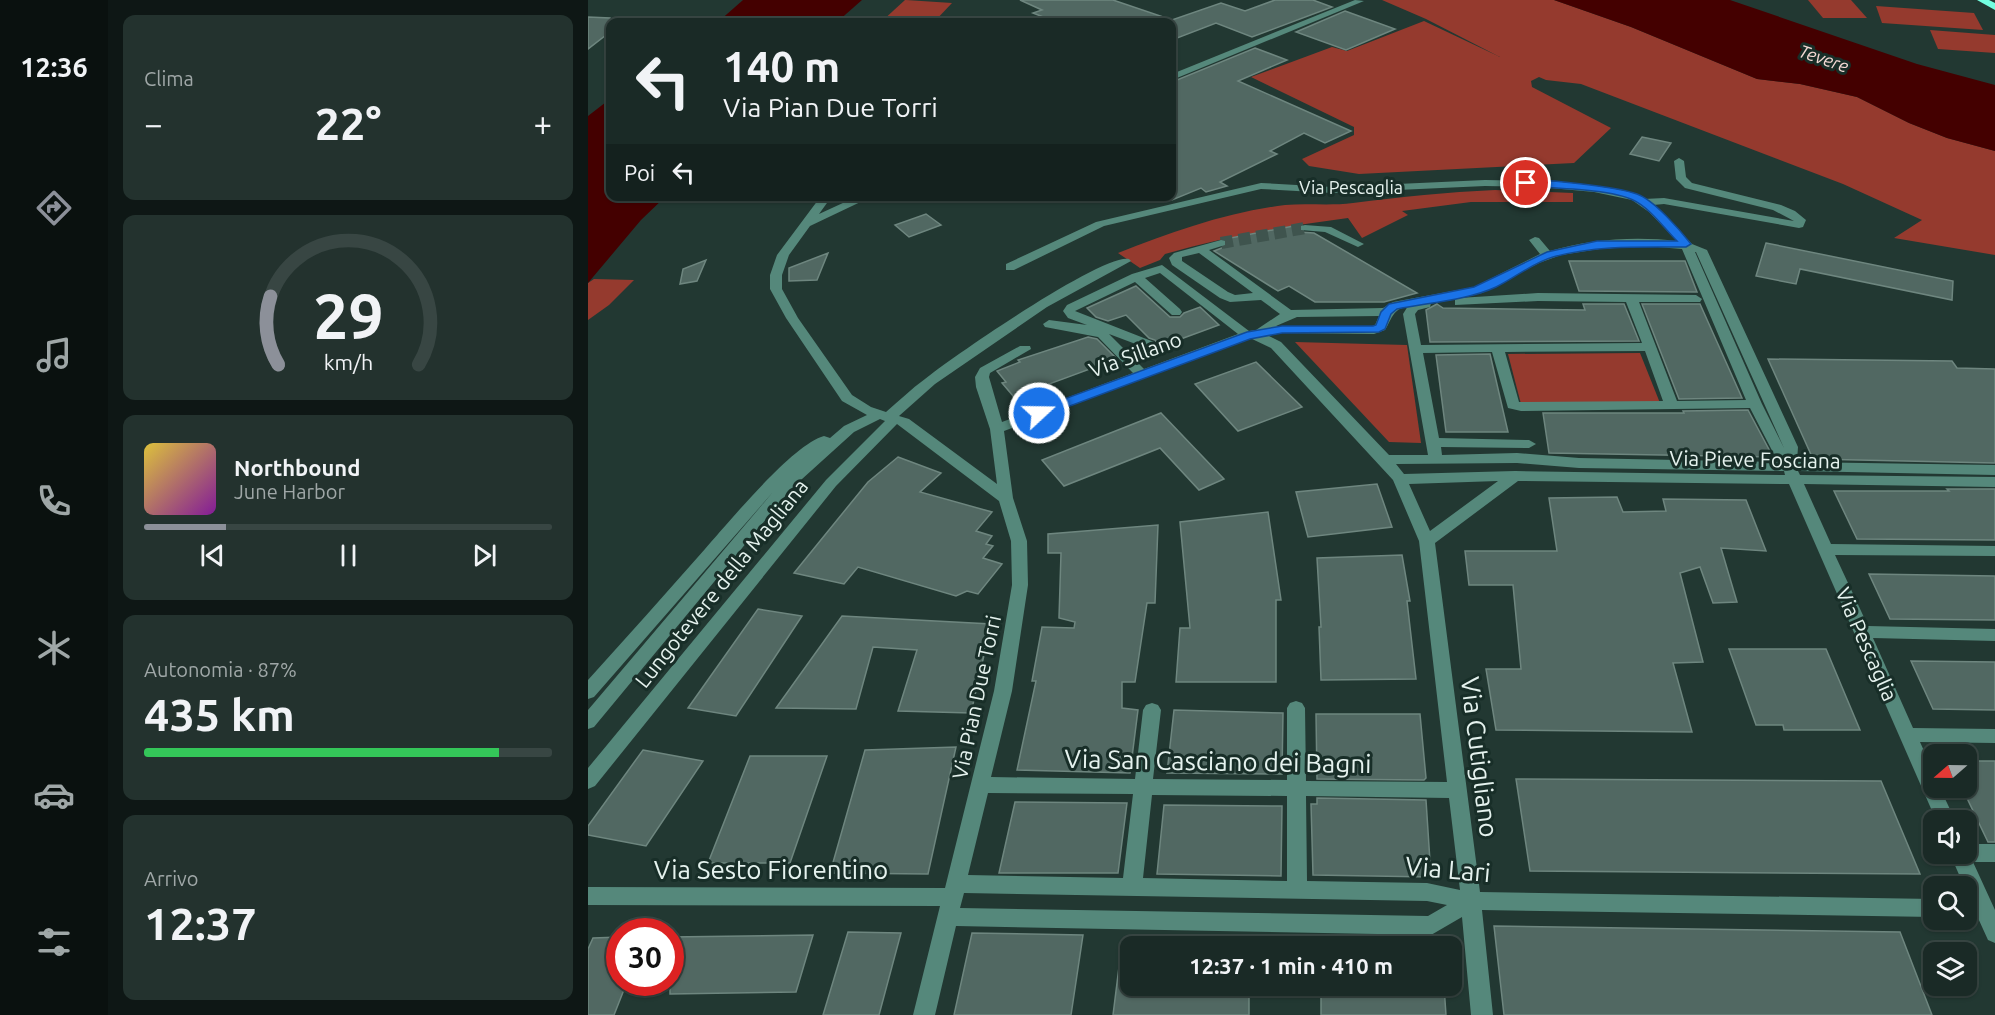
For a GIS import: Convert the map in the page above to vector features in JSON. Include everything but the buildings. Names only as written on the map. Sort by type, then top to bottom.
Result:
[{"type":"highway","points":[[1982,0],[1995,7]]},
{"type":"street","points":[[1176,74],[1360,1]]},
{"type":"street","points":[[1644,202],[1664,201],[1799,225],[1800,220],[1797,215],[1782,209],[1714,193],[1684,183],[1681,179],[1679,161]]},
{"type":"street","name":"Via Pescaglia","points":[[1010,267],[1100,224],[1261,186],[1332,190],[1485,183],[1540,184],[1594,189],[1635,197],[1644,202],[1686,244],[1755,404],[1792,474],[1941,810]]},
{"type":"street","points":[[823,201],[783,255],[776,275],[776,289],[792,318],[847,398],[866,410],[926,436],[1006,498]]},
{"type":"street","points":[[806,225],[857,201]]},
{"type":"street","points":[[1305,228],[1328,229],[1358,244]]},
{"type":"street","points":[[1535,240],[1547,255]]},
{"type":"street","points":[[1221,243],[1178,255],[1175,258],[1176,263],[1224,295],[1234,299],[1264,296]]},
{"type":"street","points":[[1386,312],[1393,306],[1492,285],[1521,267],[1547,255],[1597,244],[1686,244]]},
{"type":"street","name":"Via Pescaglia","points":[[1686,244],[1701,250],[1791,447],[1792,474]]},
{"type":"street","points":[[1201,249],[1288,314]]},
{"type":"street","name":"Lungotevere della Magliana","points":[[588,781],[831,483],[930,381],[1043,304],[1097,273],[1125,261]]},
{"type":"street","name":"Via Cutigliano","points":[[1136,277],[1157,270],[1166,270],[1251,335],[1276,345],[1385,460],[1400,479],[1427,541],[1471,901],[1482,1015]]},
{"type":"street","points":[[1149,345],[1072,315],[1069,311],[1136,277],[1176,312]]},
{"type":"street","points":[[1436,458],[1435,442],[1409,314],[1414,307],[1516,297],[1696,299]]},
{"type":"street","points":[[1631,298],[1672,406]]},
{"type":"street","name":"Via Sillano","points":[[997,429],[1251,335],[1282,329],[1374,330],[1381,327],[1386,312],[1288,314],[1251,335]]},
{"type":"street","points":[[1049,324],[1087,329],[1102,334],[1142,374]]},
{"type":"street","points":[[1416,349],[1649,347]]},
{"type":"street","name":"Via Pian Due Torri","points":[[924,1015],[1003,691],[1020,585],[1019,541],[1006,498],[997,429],[983,387],[982,377],[985,371],[1025,349]]},
{"type":"street","points":[[1498,349],[1513,405],[1521,407],[1755,404]]},
{"type":"street","name":"Lungotevere della Magliana","points":[[588,692],[709,552],[788,467],[814,446],[849,429],[889,421]]},
{"type":"street","name":"Lungotevere della Magliana","points":[[588,722],[786,486],[849,429]]},
{"type":"street","points":[[1435,442],[1529,444]]},
{"type":"street","name":"Via Pieve Fosciana","points":[[1385,460],[1517,459],[1579,464],[1995,482]]},
{"type":"street","name":"Via Pieve Fosciana","points":[[1400,479],[1995,470]]},
{"type":"street","points":[[1427,541],[1515,476]]},
{"type":"street","points":[[1824,549],[1995,551]]},
{"type":"street","points":[[1861,632],[1995,635]]},
{"type":"street","points":[[1296,708],[1297,889]]},
{"type":"street","points":[[1132,886],[1152,710]]},
{"type":"street","points":[[1908,735],[1995,736]]},
{"type":"street","name":"Via San Casciano dei Bagni","points":[[980,785],[1456,790]]},
{"type":"street","points":[[1977,853],[1995,853]]},
{"type":"street","name":"Via Lari","points":[[955,890],[1132,886],[1297,889],[1428,892],[1471,901],[1923,908]]},
{"type":"street","name":"Via Sesto Fiorentino","points":[[588,896],[955,890]]},
{"type":"street","points":[[949,917],[1431,927],[1471,901]]},
{"type":"street","points":[[1977,911],[1995,933]]},
{"type":"shaded area","points":[[905,0],[952,3],[938,18],[885,18]]},
{"type":"shaded area","points":[[1382,0],[1554,0],[1631,27],[1757,79],[1800,84],[1857,97],[1909,123],[1947,138],[1995,151],[1995,255],[1894,238],[1922,220],[1843,184],[1581,84],[1546,80],[1539,77],[1531,81],[1532,87],[1611,128],[1574,163],[1359,174],[1309,166],[1302,159],[1354,135],[1354,127],[1251,77],[1332,47],[1347,51],[1424,21],[1500,57],[1426,19]]},
{"type":"shaded area","points":[[1808,0],[1851,0],[1867,18],[1823,18]]},
{"type":"shaded area","points":[[1876,6],[1974,13],[1983,30],[1882,23]]},
{"type":"shaded area","points":[[1930,30],[1995,35],[1995,53],[1938,49]]},
{"type":"shaded area","points":[[1495,190],[1573,193],[1573,202],[1471,202],[1402,211],[1408,215],[1362,238],[1348,218],[1302,225],[1233,237],[1165,254],[1160,260],[1140,268],[1118,253],[1200,224],[1264,208],[1293,204],[1344,204]]},
{"type":"shaded area","points":[[594,279],[634,280],[609,305],[588,320],[588,283]]},
{"type":"shaded area","points":[[1295,342],[1407,345],[1421,443],[1389,442]]},
{"type":"shaded area","points":[[1640,353],[1660,403],[1521,404],[1508,354]]},
{"type":"water","points":[[743,0],[862,0],[842,18],[723,18]]},
{"type":"water","name":"Tevere","points":[[1554,0],[1730,0],[1917,64],[1995,85],[1995,151],[1947,138],[1909,123],[1857,97],[1800,84],[1757,79],[1631,27]]},
{"type":"water","points":[[606,102],[606,201],[661,201],[641,220],[588,283],[588,116]]},
{"type":"tunnel","points":[[1221,243],[1305,228]]},
{"type":"route","points":[[1039,413],[1247,336],[1282,329],[1374,330],[1381,327],[1386,312],[1393,306],[1450,296],[1492,285],[1521,267],[1547,255],[1597,244],[1686,244],[1639,198],[1594,189],[1526,183]]}]
